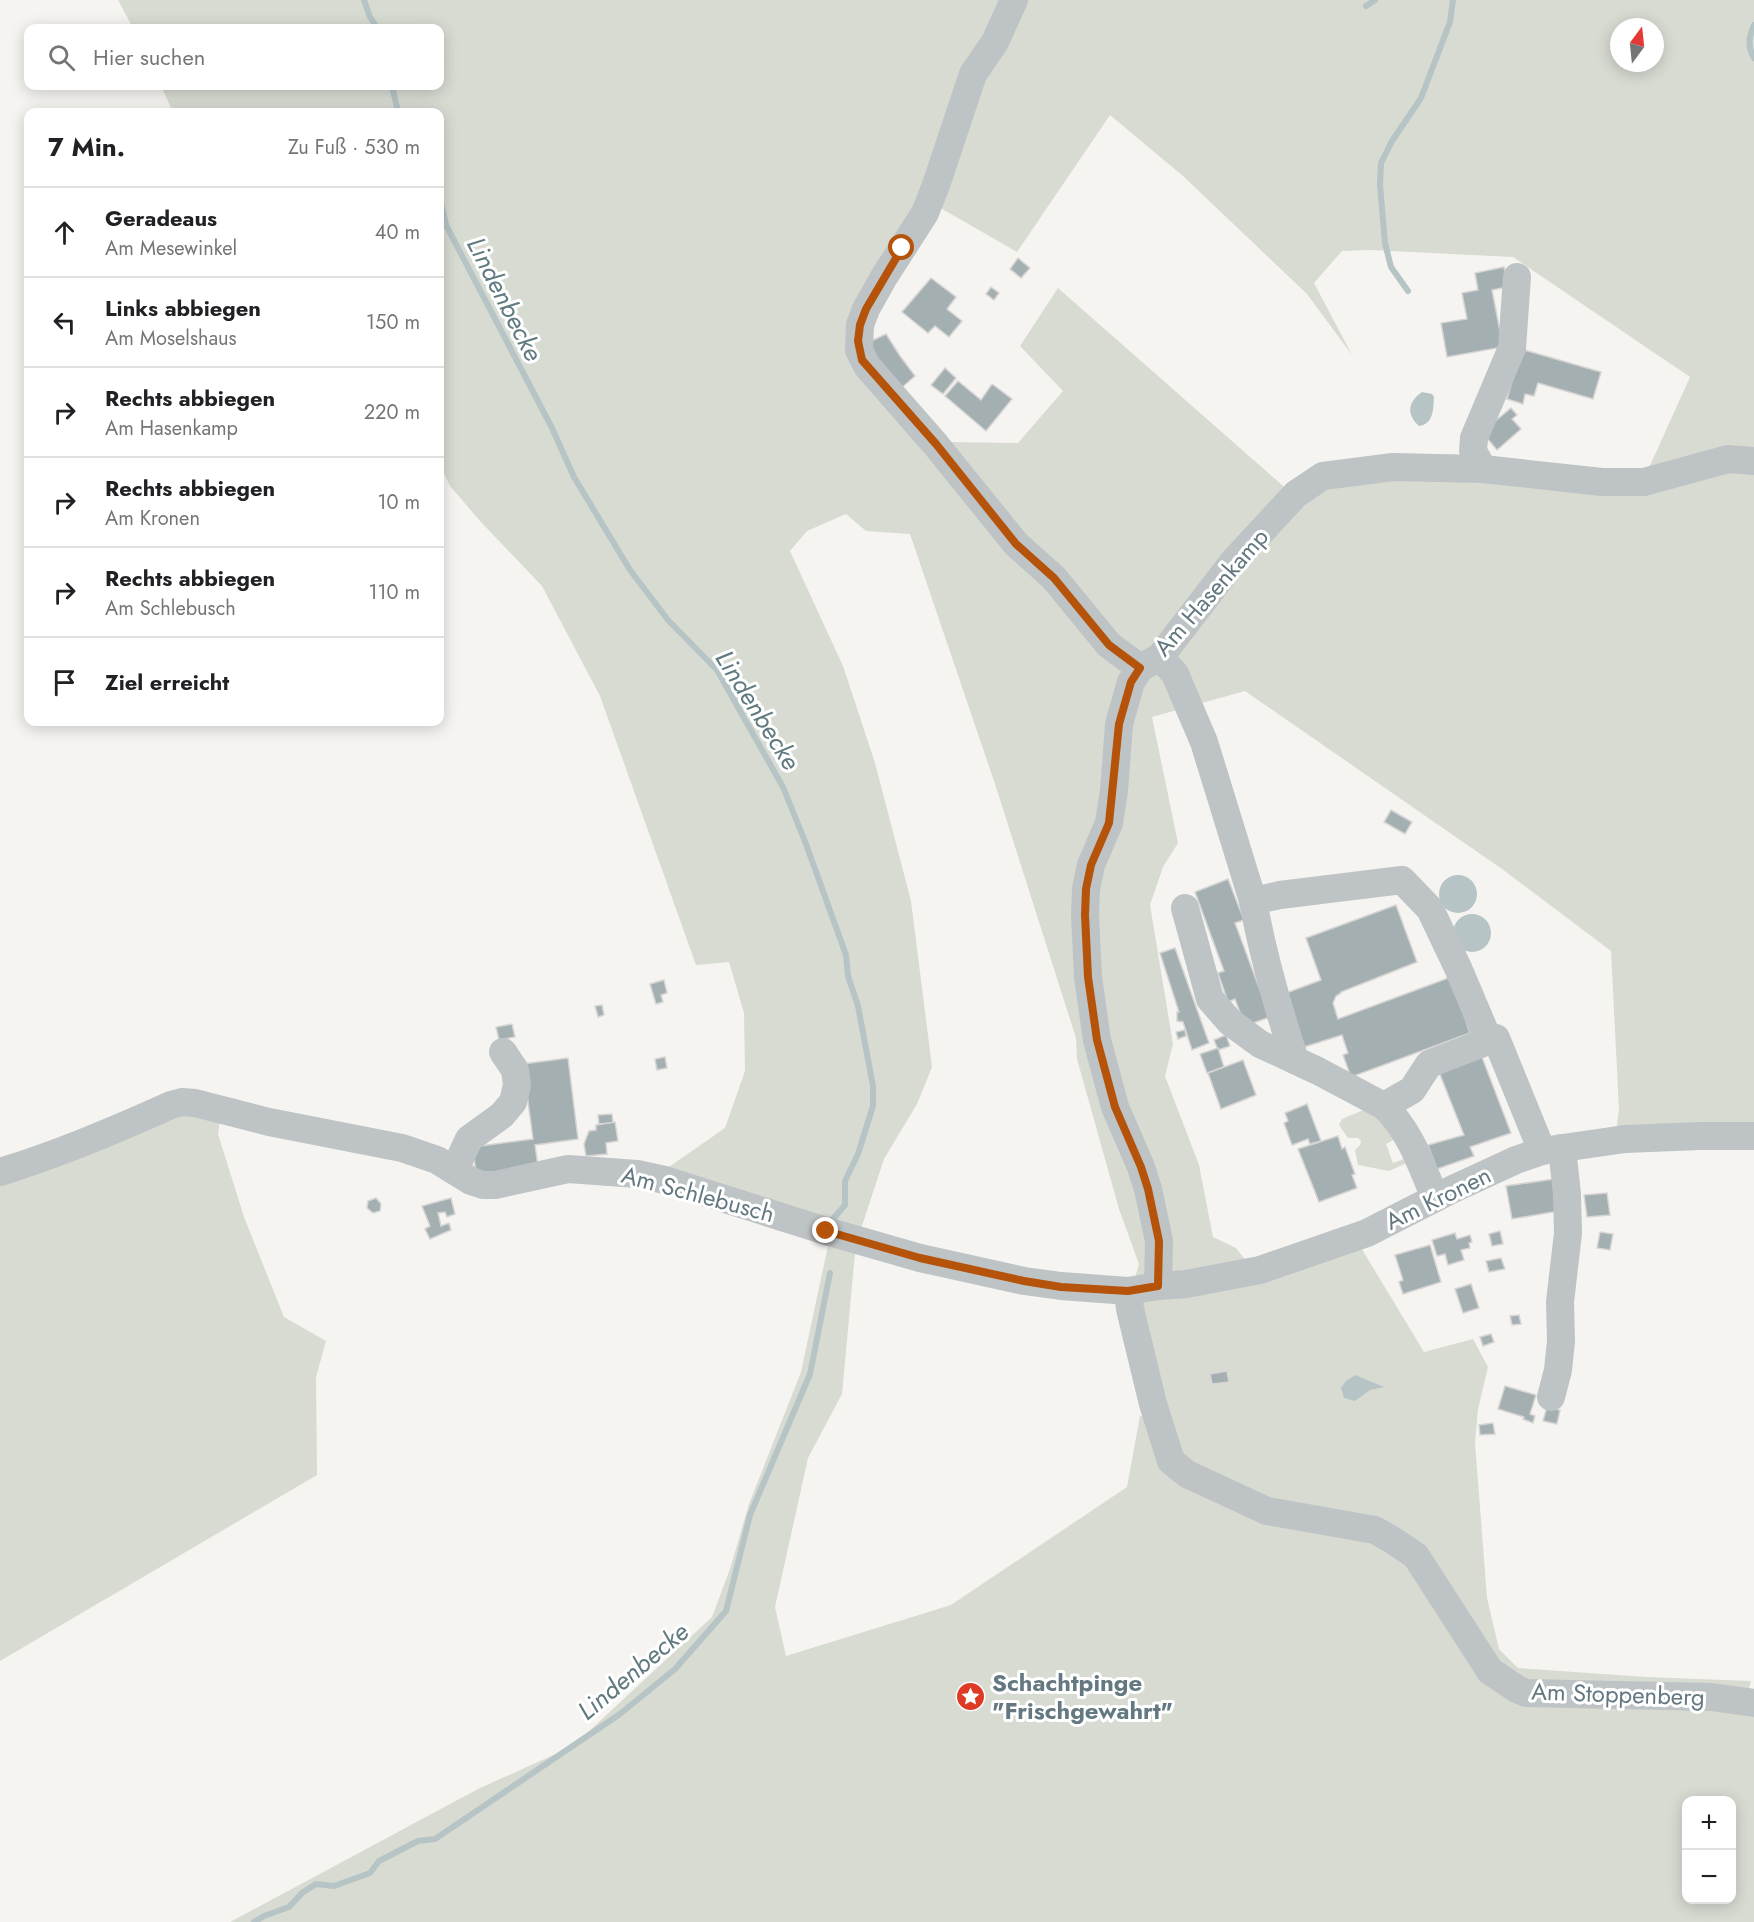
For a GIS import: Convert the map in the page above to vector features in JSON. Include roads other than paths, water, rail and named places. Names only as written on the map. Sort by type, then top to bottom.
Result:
[{"type":"street","points":[[1014,0],[995,42],[973,74],[925,213],[866,309],[860,325],[858,341],[862,360],[936,444],[1016,544],[1054,578],[1109,645],[1175,674],[1204,742],[1253,902],[1260,941],[1277,1006],[1295,1060]]},
{"type":"street","points":[[1483,469],[1473,451],[1474,438],[1512,348],[1516,277]]},
{"type":"street","name":"Am Hasenkamp","points":[[1158,1286],[1159,1241],[1148,1189],[1115,1107],[1097,1040],[1088,977],[1085,915],[1086,889],[1091,865],[1109,823],[1119,724],[1131,682],[1233,562],[1296,494],[1323,476],[1393,467],[1483,469],[1602,482],[1644,482],[1728,459],[1754,460]]},
{"type":"street","points":[[1253,902],[1291,893],[1402,879],[1430,909],[1489,1041]]},
{"type":"street","points":[[1185,908],[1210,999],[1230,1022],[1260,1044],[1384,1106],[1397,1119],[1410,1138],[1435,1198]]},
{"type":"street","points":[[1384,1106],[1412,1090],[1429,1064],[1496,1038],[1552,1150],[1567,1194],[1568,1233],[1562,1269],[1560,1302],[1562,1341],[1551,1397]]},
{"type":"street","points":[[455,1169],[469,1139],[502,1114],[513,1102],[517,1085],[515,1070],[503,1052]]},
{"type":"street","name":"Am Schlebusch","points":[[0,1172],[51,1156],[171,1105],[182,1102],[195,1103],[269,1122],[419,1152],[483,1185],[495,1185],[568,1169],[637,1174],[665,1180],[920,1258],[1024,1281],[1128,1291]]},
{"type":"street","name":"Am Kronen","points":[[1128,1291],[1186,1284],[1260,1270],[1367,1233],[1516,1160],[1552,1150],[1625,1139],[1754,1136]]},
{"type":"street","name":"Am Stoppenberg","points":[[1128,1291],[1135,1330],[1165,1446],[1171,1461],[1187,1474],[1267,1511],[1375,1530],[1394,1541],[1416,1556],[1490,1671],[1526,1693],[1711,1697],[1754,1703]]},
{"type":"waterway","name":"Lindenbecke","points":[[364,0],[374,24]]},
{"type":"waterway","points":[[1366,6],[1375,0]]},
{"type":"waterway","points":[[1408,291],[1391,267],[1385,243],[1380,185],[1381,163],[1392,141],[1421,98],[1450,22],[1453,0]]},
{"type":"waterway","points":[[1754,25],[1750,42],[1754,58]]},
{"type":"waterway","name":"Lindenbecke","points":[[393,90],[397,108]]},
{"type":"waterway","name":"Lindenbecke","points":[[444,216],[446,225],[552,428],[574,477],[630,570],[668,620],[717,670],[783,787],[806,844],[846,955],[848,976],[858,1006],[873,1086],[873,1106],[858,1154],[845,1181],[845,1205],[833,1219]]},
{"type":"waterway","name":"Lindenbecke","points":[[254,1922],[289,1907],[302,1893],[316,1884],[334,1886],[370,1873],[379,1861],[418,1841],[435,1839],[620,1714],[675,1669],[726,1611],[750,1515],[810,1374],[830,1273]]},
{"type":"place","name":"Schachtpinge \"Frischgewahrt\"","points":[[971,1696]]}]
